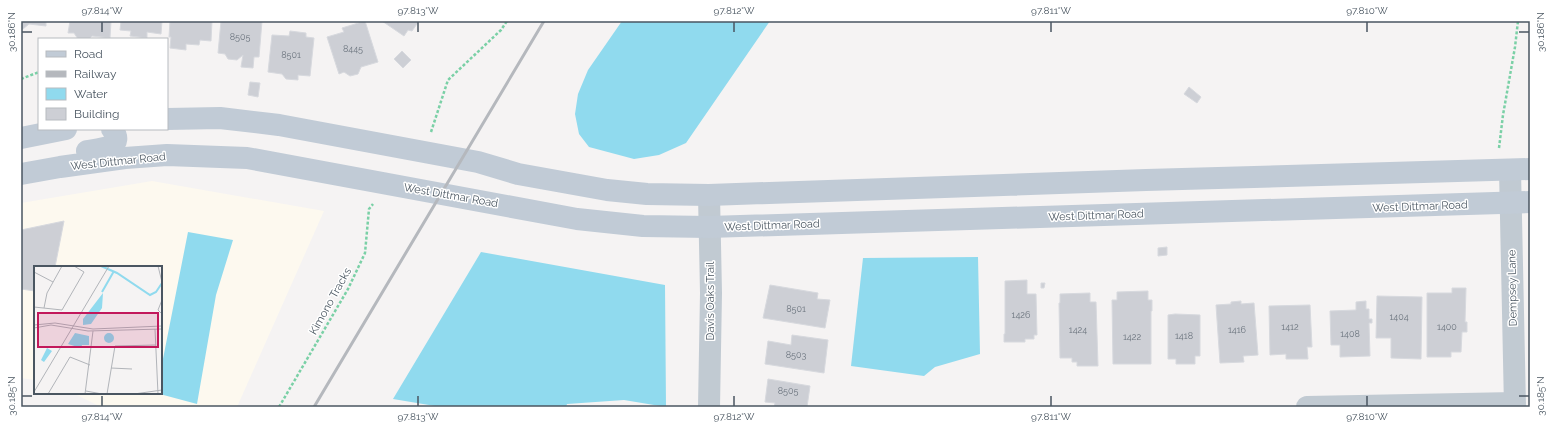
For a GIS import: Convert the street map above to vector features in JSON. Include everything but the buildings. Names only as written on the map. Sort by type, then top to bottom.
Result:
[{"type":"street","points":[[168,119],[220,118],[279,124],[478,162],[518,174],[607,190],[647,194],[709,195],[1138,180],[1513,164]]},
{"type":"street","points":[[21,138],[61,130]]},
{"type":"street","points":[[21,163],[108,148],[114,145],[116,140],[115,133],[113,130]]},
{"type":"street","name":"West Dittmar Road","points":[[21,174],[125,158],[167,155],[247,158],[577,219],[643,226],[709,227],[1520,202]]},
{"type":"street","name":"Dempsey Lane","points":[[1513,164],[1520,202],[1515,405]]},
{"type":"street","name":"Davis Oaks Trail","points":[[709,195],[711,293],[709,407]]},
{"type":"street","points":[[1307,407],[1515,405]]},
{"type":"path","points":[[426,152],[448,80],[501,30],[507,21]]},
{"type":"path","points":[[1513,164],[1503,115],[1518,21]]},
{"type":"path","points":[[21,79],[38,72]]},
{"type":"path","name":"Kimono Tracks","points":[[279,407],[348,289],[365,253],[369,209],[374,204]]},
{"type":"shaded area","points":[[152,181],[324,211],[237,407],[101,407],[75,394],[162,394],[162,266],[34,266],[34,380],[21,378],[21,203]]},
{"type":"water","points":[[622,21],[770,21],[686,143],[659,155],[634,159],[589,147],[579,134],[575,114],[578,94],[588,70]]},
{"type":"water","points":[[188,232],[233,240],[216,295],[197,404],[160,394],[162,394],[162,364]]},
{"type":"water","points":[[481,252],[665,285],[666,407],[624,400],[567,404],[566,407],[441,407],[393,399]]},
{"type":"water","points":[[978,257],[980,354],[935,367],[924,376],[851,366],[863,258]]},
{"type":"railway","points":[[314,407],[544,21]]}]
